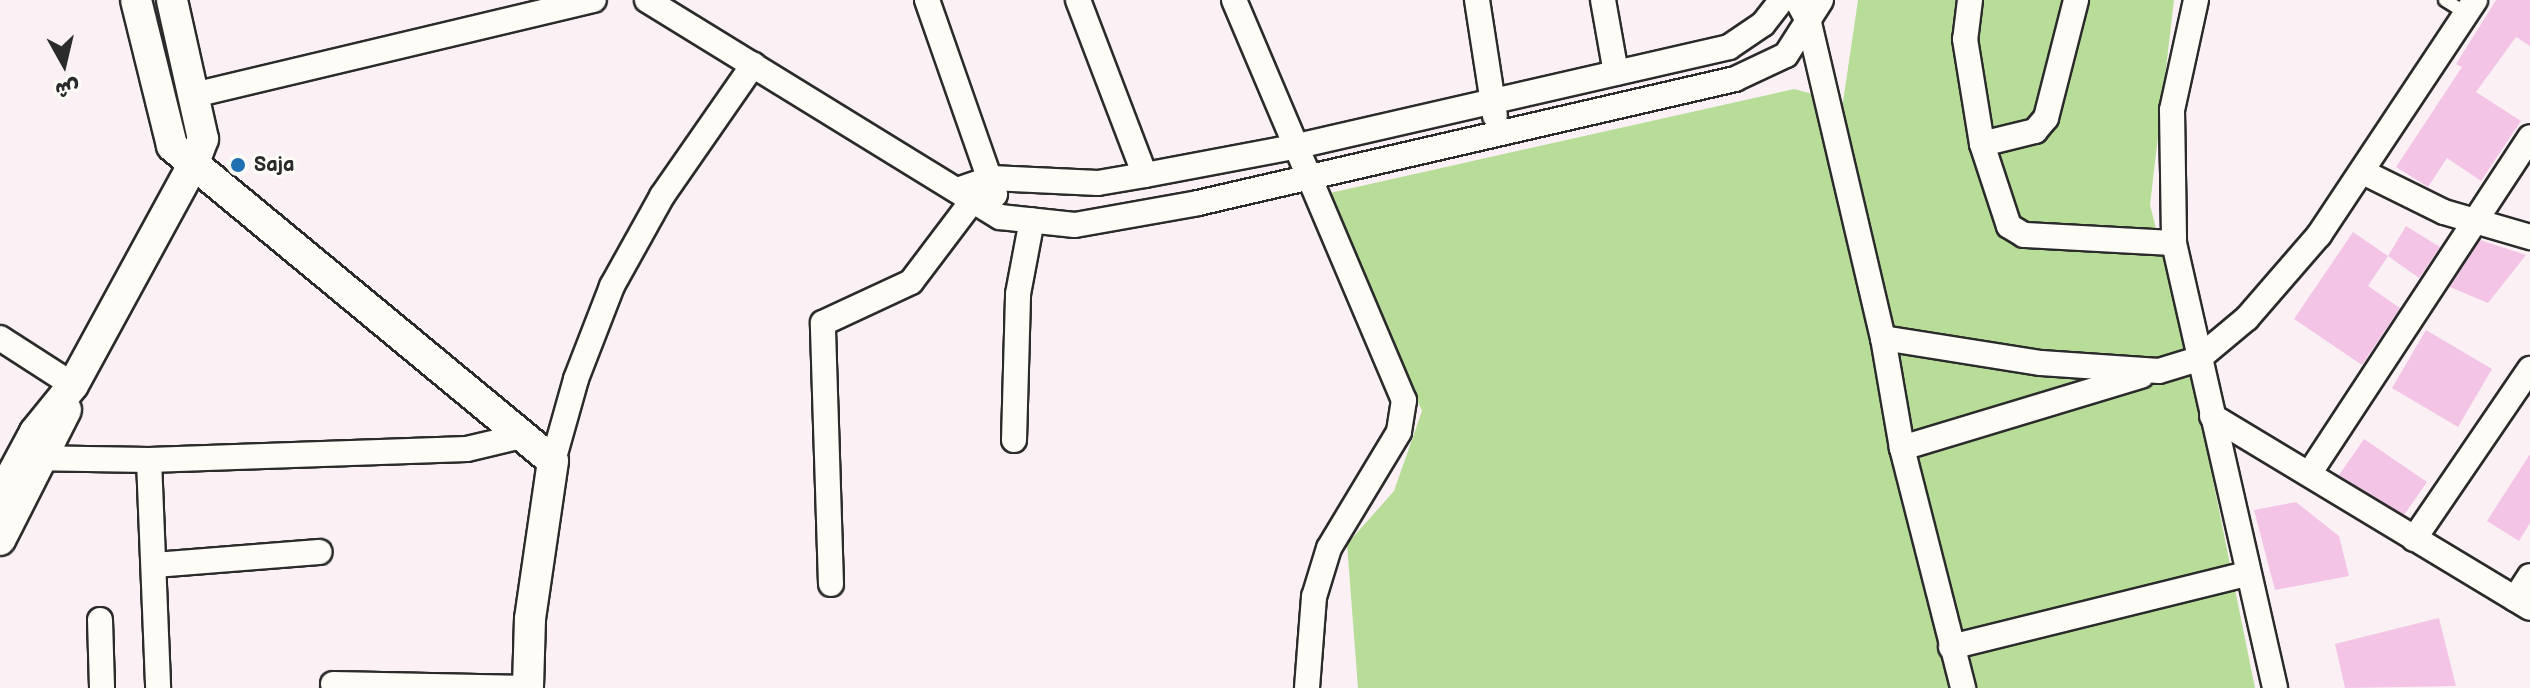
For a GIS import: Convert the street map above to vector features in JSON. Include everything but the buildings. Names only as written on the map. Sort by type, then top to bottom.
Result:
[{"type":"street","points":[[136,0],[172,146],[553,461]]},
{"type":"street","points":[[0,540],[33,458],[193,165],[203,139],[172,0]]},
{"type":"street","points":[[194,95],[551,6],[594,0]]},
{"type":"street","points":[[647,0],[1000,217],[1075,225],[1305,179],[1764,70],[1786,55],[1821,0]]},
{"type":"street","points":[[927,0],[991,178],[1000,217]]},
{"type":"street","points":[[1078,0],[1145,175]]},
{"type":"street","points":[[1234,0],[1305,179],[1396,377],[1404,416],[1329,548],[1314,597],[1307,688]]},
{"type":"street","points":[[1477,0],[1498,134]]},
{"type":"street","points":[[1603,0],[1616,73]]},
{"type":"street","points":[[831,584],[823,323],[911,282],[965,195],[991,178],[1098,183],[1293,147],[1729,47],[1763,24],[1782,0]]},
{"type":"street","points":[[1797,0],[1809,23],[1883,338],[1902,448],[1963,688]]},
{"type":"street","points":[[1970,0],[1965,39],[1982,144],[2015,231],[2174,243]]},
{"type":"street","points":[[1982,144],[2035,131],[2046,118],[2076,0]]},
{"type":"street","points":[[2196,0],[2172,110],[2174,243],[2246,574],[2275,688]]},
{"type":"street","points":[[1902,448],[2198,359],[2247,318],[2365,173],[2471,7]]},
{"type":"street","points":[[333,684],[528,688],[530,619],[553,461],[576,379],[612,286],[662,196],[753,65]]},
{"type":"street","points":[[2309,474],[2530,137]]},
{"type":"street","points":[[2365,173],[2444,212],[2530,237]]},
{"type":"street","points":[[1014,440],[1018,294],[1032,220]]},
{"type":"street","points":[[0,338],[73,385]]},
{"type":"street","points":[[1883,338],[2041,363],[2159,371]]},
{"type":"street","points":[[2414,539],[2530,369]]},
{"type":"street","points":[[2212,416],[2523,604],[2530,576]]},
{"type":"street","points":[[33,458],[149,460],[467,449],[522,436]]},
{"type":"street","points":[[0,497],[33,458]]},
{"type":"street","points":[[149,460],[158,688]]},
{"type":"street","points":[[154,565],[319,552]]},
{"type":"street","points":[[1951,647],[2246,574]]},
{"type":"street","points":[[100,620],[102,688]]},
{"type":"lane","points":[[2445,0],[2471,7]]},
{"type":"green space","points":[[1858,0],[2174,0],[2150,205],[2184,337],[2255,688],[1358,688],[1347,544],[1394,491],[1422,411],[1330,193],[1794,89],[1843,102]]},
{"type":"place","name":"Saja","points":[[238,165]]}]
